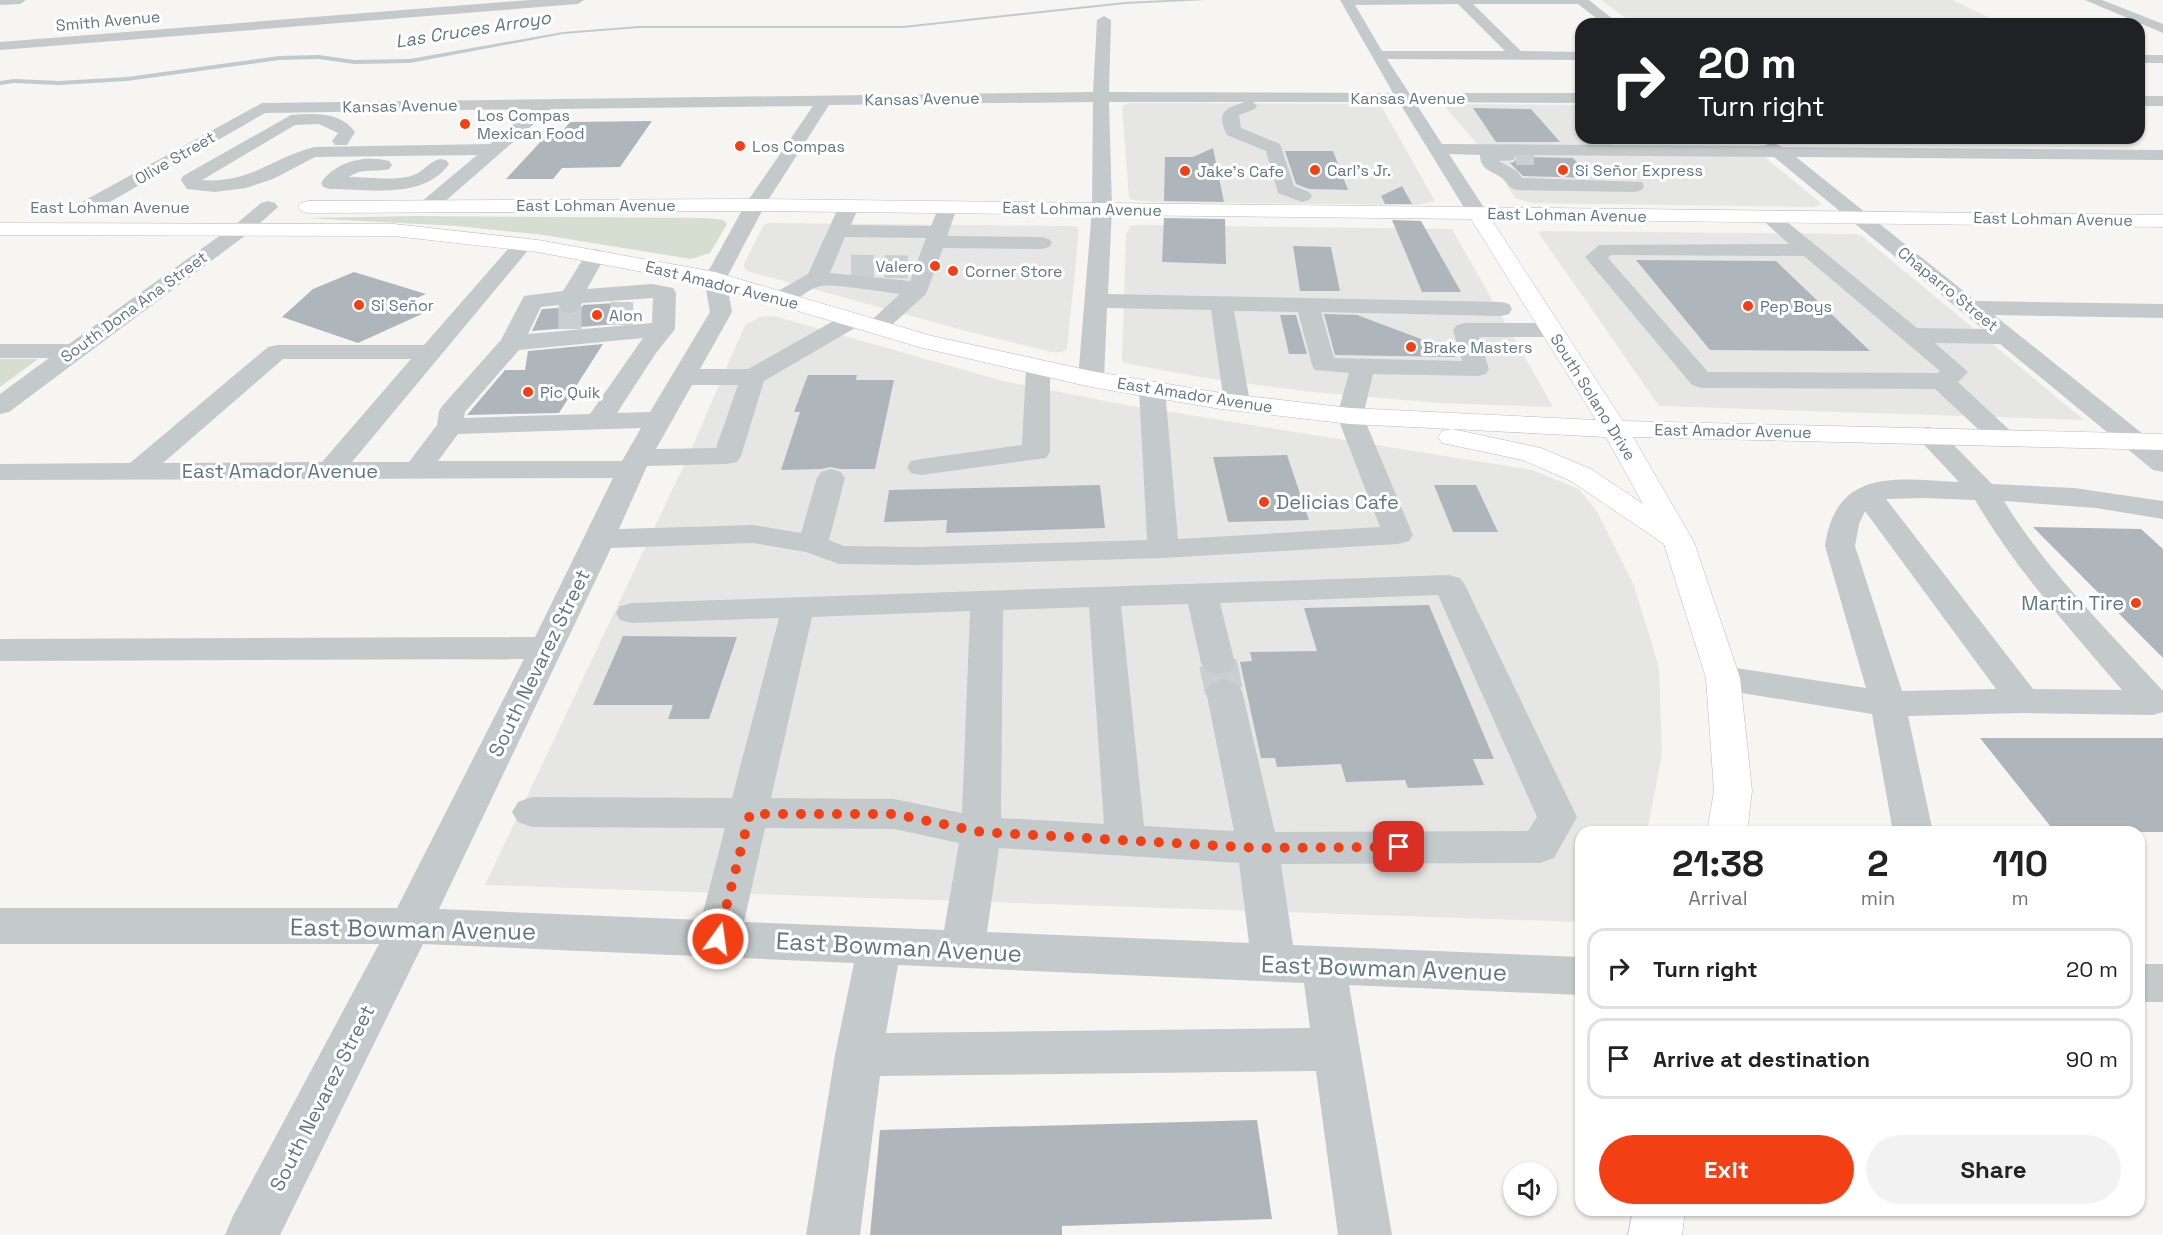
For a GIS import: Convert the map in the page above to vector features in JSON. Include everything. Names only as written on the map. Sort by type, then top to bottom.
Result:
[{"type":"main road","name":"East Lohman Avenue","points":[[267,207],[755,205],[2163,221]]},
{"type":"main road","name":"East Lohman Avenue","points":[[65,207],[121,207]]},
{"type":"main road","name":"South Solano Drive","points":[[1478,214],[1615,429],[1679,542],[1723,678],[1733,791],[1727,826]]},
{"type":"main road","name":"East Lohman Avenue","points":[[0,229],[238,218]]},
{"type":"main road","name":"East Amador Avenue","points":[[238,218],[394,230],[523,244],[595,255],[715,279],[927,342],[1038,368],[1237,403],[1350,416],[1615,429],[2163,442]]},
{"type":"main road","points":[[1350,416],[1532,454],[1581,474],[1679,542]]},
{"type":"main road","points":[[1654,1235],[1658,1216]]},
{"type":"street","points":[[0,1],[20,0]]},
{"type":"street","name":"Smith Avenue","points":[[0,46],[578,0]]},
{"type":"street","points":[[1346,0],[1581,0],[1604,18]]},
{"type":"street","name":"South Solano Drive","points":[[1346,0],[1377,55],[1478,214]]},
{"type":"street","points":[[2091,0],[2136,18]]},
{"type":"street","points":[[1462,1],[1518,56]]},
{"type":"street","points":[[1091,379],[1102,210],[1101,97],[1104,20]]},
{"type":"street","points":[[2145,22],[2163,29]]},
{"type":"street","points":[[1377,55],[1575,56]]},
{"type":"street","points":[[2145,59],[2163,59]]},
{"type":"street","name":"Kansas Avenue","points":[[262,108],[1101,97],[1575,98]]},
{"type":"street","points":[[715,279],[755,205],[825,100]]},
{"type":"street","points":[[2145,101],[2163,101]]},
{"type":"street","points":[[428,206],[547,104]]},
{"type":"street","points":[[1249,106],[1231,112],[1233,131],[1274,148],[1285,189],[1302,196]]},
{"type":"street","name":"Olive Street","points":[[87,207],[262,108]]},
{"type":"street","points":[[300,118],[319,118],[327,122],[318,128],[317,133],[321,138],[341,141],[499,145],[315,152],[297,158],[246,183],[203,187],[194,185],[190,180],[279,126],[300,118]]},
{"type":"street","points":[[216,134],[279,126]]},
{"type":"street","points":[[2101,144],[2154,172]]},
{"type":"street","points":[[1442,156],[1769,145],[2163,154]]},
{"type":"street","name":"Chaparro Street","points":[[1769,145],[2163,464]]},
{"type":"street","points":[[1442,156],[1489,160],[1525,156],[1595,157],[1616,163],[1624,169],[1640,196],[1660,216]]},
{"type":"street","points":[[1489,160],[1498,171],[1510,175],[1516,184],[1635,186]]},
{"type":"street","points":[[441,164],[424,178],[407,183],[330,183],[354,165],[478,163]]},
{"type":"street","points":[[781,299],[827,256],[849,206]]},
{"type":"street","name":"South Dona Ana Street","points":[[0,406],[75,351],[238,218],[267,207]]},
{"type":"street","points":[[684,376],[753,376],[864,323],[918,289],[926,251],[947,208]]},
{"type":"street","points":[[1768,216],[1956,372],[1942,381],[1701,380],[1596,257],[1606,249],[1808,250]]},
{"type":"street","points":[[827,256],[1042,243]]},
{"type":"street","points":[[330,470],[523,244]]},
{"type":"street","points":[[571,302],[595,255]]},
{"type":"street","points":[[827,256],[854,257]]},
{"type":"street","points":[[827,256],[918,289]]},
{"type":"street","name":"South Nevarez Street","points":[[252,1235],[410,926],[600,539],[634,463],[721,312],[715,279]]},
{"type":"street","points":[[417,470],[450,426],[452,411],[512,343],[532,302],[571,302],[623,297],[652,291],[665,293],[663,329],[646,349],[599,420]]},
{"type":"street","points":[[1095,301],[1308,306],[1544,320]]},
{"type":"street","points":[[1222,303],[1237,403]]},
{"type":"street","points":[[1308,306],[1324,365],[1477,369],[1465,330],[1544,320]]},
{"type":"street","points":[[1971,308],[2163,311]]},
{"type":"street","points":[[512,343],[620,329],[663,329]]},
{"type":"street","points":[[1913,335],[2007,337]]},
{"type":"street","points":[[646,349],[701,346]]},
{"type":"street","points":[[0,351],[75,351]]},
{"type":"street","points":[[137,471],[277,352],[431,352]]},
{"type":"street","points":[[600,539],[753,534],[813,544],[839,555],[919,556],[1163,549],[1398,535],[1350,416],[1363,366]]},
{"type":"street","points":[[921,467],[1036,452],[1038,368]]},
{"type":"street","name":"East Amador Avenue","points":[[0,472],[417,470],[634,463],[727,456],[753,376]]},
{"type":"street","points":[[1942,381],[2004,437]]},
{"type":"street","points":[[1152,389],[1163,549]]},
{"type":"street","points":[[450,426],[659,420]]},
{"type":"street","points":[[1928,435],[1984,492],[2010,535],[2041,576],[2158,703]]},
{"type":"street","points":[[813,544],[831,478]]},
{"type":"street","points":[[1912,826],[1888,704],[1839,546],[1842,525],[1852,508],[1867,495],[1891,490],[2057,494],[2163,510]]},
{"type":"street","points":[[1867,495],[2023,701]]},
{"type":"street","points":[[532,812],[894,814],[981,832],[1258,848],[1540,847],[1557,817],[1449,585],[632,613]]},
{"type":"street","points":[[1203,593],[1258,848],[1273,963]]},
{"type":"street","points":[[1104,597],[1125,840]]},
{"type":"street","points":[[963,950],[981,832],[987,601]]},
{"type":"street","points":[[718,939],[750,814],[798,607]]},
{"type":"street","points":[[0,650],[545,648]]},
{"type":"street","points":[[1723,678],[1888,704],[2023,701],[2158,703]]},
{"type":"street","name":"East Bowman Avenue","points":[[0,926],[410,926],[1575,976]]},
{"type":"street","points":[[833,1235],[859,1055],[879,946]]},
{"type":"street","points":[[1324,966],[1365,1235]]},
{"type":"street","points":[[2145,983],[2163,983]]},
{"type":"street","points":[[859,1055],[1337,1049]]},
{"type":"shaded area","points":[[1601,0],[1952,0],[1990,18],[1626,18]]},
{"type":"shaded area","points":[[1128,103],[1380,104],[1435,201],[1418,205],[1133,200],[1129,198],[1122,106]]},
{"type":"shaded area","points":[[1451,104],[1574,105],[1575,144],[1612,144],[1616,148],[1480,147],[1446,108]]},
{"type":"shaded area","points":[[1486,154],[1762,155],[1822,204],[1814,207],[1531,203],[1515,198]]},
{"type":"shaded area","points":[[417,216],[706,218],[723,220],[727,224],[710,253],[691,259],[543,235],[457,226],[305,218]]},
{"type":"shaded area","points":[[768,223],[1076,226],[1079,230],[1067,350],[1056,353],[970,332],[747,271],[743,266],[763,226]]},
{"type":"shaded area","points":[[1130,226],[1452,229],[1552,405],[1551,407],[1438,403],[1312,392],[1212,379],[1124,363],[1122,360],[1126,235]]},
{"type":"shaded area","points":[[1539,232],[1856,234],[1862,236],[2084,420],[1659,406],[1540,235]]},
{"type":"shaded area","points":[[774,316],[1003,381],[1121,404],[1532,470],[1579,489],[1598,513],[1633,583],[1659,667],[1662,754],[1648,826],[1575,826],[1575,922],[485,885],[687,459],[745,325],[760,317]]},
{"type":"shaded area","points":[[0,359],[38,359],[0,387]]},
{"type":"building","points":[[1473,108],[1531,109],[1560,142],[1496,142]]},
{"type":"building","points":[[652,121],[620,167],[562,168],[553,179],[506,179],[546,136],[559,135],[570,122]]},
{"type":"building","name":"Jake's Cafe","points":[[1213,148],[1224,202],[1164,201],[1165,157],[1193,157]]},
{"type":"building","name":"Carl's Jr.","points":[[1285,151],[1333,151],[1348,190],[1309,189],[1296,184]]},
{"type":"building","points":[[1518,157],[1573,158],[1591,178],[1523,176],[1510,163]]},
{"type":"building","points":[[1402,186],[1412,204],[1385,204],[1381,196]]},
{"type":"building","points":[[1164,218],[1225,219],[1226,264],[1162,262]]},
{"type":"building","points":[[1392,220],[1421,221],[1461,292],[1422,292]]},
{"type":"building","points":[[1293,246],[1331,247],[1340,291],[1300,291]]},
{"type":"building","name":"Pep Boys","points":[[1636,260],[1776,261],[1870,351],[1710,350]]},
{"type":"building","name":"Si Señor","points":[[354,272],[426,294],[410,301],[435,308],[358,343],[282,317],[313,289]]},
{"type":"building","points":[[631,302],[616,324],[532,331],[542,309],[558,308],[561,313],[571,315],[579,313],[583,305]]},
{"type":"building","points":[[1324,314],[1357,315],[1456,352],[1455,357],[1335,355]]},
{"type":"building","points":[[1280,315],[1296,315],[1307,354],[1289,354]]},
{"type":"building","name":"Pic Quik","points":[[603,344],[559,413],[467,415],[505,370],[525,370],[528,351]]},
{"type":"building","points":[[808,375],[857,375],[856,380],[894,380],[875,469],[830,467],[781,470],[800,412],[794,412]]},
{"type":"building","name":"Delicias Cafe","points":[[1287,455],[1309,520],[1228,522],[1213,457]]},
{"type":"building","points":[[1100,485],[1105,528],[946,533],[947,520],[884,522],[889,490]]},
{"type":"building","points":[[1434,485],[1476,485],[1498,532],[1453,532]]},
{"type":"building","name":"Martin Tire","points":[[2033,527],[2141,529],[2163,549],[2163,658]]},
{"type":"building","points":[[1429,605],[1494,759],[1473,759],[1484,785],[1408,788],[1405,780],[1346,782],[1341,764],[1277,767],[1275,758],[1261,758],[1240,662],[1252,661],[1250,652],[1317,651],[1304,608]]},
{"type":"building","points":[[623,636],[737,637],[709,719],[668,719],[673,705],[593,705]]},
{"type":"building","points":[[1980,738],[2163,738],[2163,832],[2145,832],[2145,826],[2050,826]]},
{"type":"building","points":[[1257,1120],[1272,1219],[1062,1226],[1062,1235],[870,1235],[880,1130]]},
{"type":"waterway","name":"Las Cruces Arroyo","points":[[0,83],[14,81],[59,83],[127,79],[279,58],[319,57],[354,62],[410,61],[563,33],[639,27],[903,27],[1125,3],[1204,0]]},
{"type":"tunnel","points":[[1516,156],[1534,156]]},
{"type":"tunnel","points":[[851,266],[909,267]]},
{"type":"tunnel","points":[[621,325],[622,301]]},
{"type":"tunnel","points":[[570,306],[570,330]]},
{"type":"tunnel","points":[[1218,663],[1224,691]]},
{"type":"place","name":"Los Compas Mexican Food","points":[[465,124]]},
{"type":"place","name":"Los Compas","points":[[740,146]]},
{"type":"place","name":"Carl's Jr.","points":[[1315,170]]},
{"type":"place","name":"Si Señor Express","points":[[1563,170]]},
{"type":"place","name":"Jake's Cafe","points":[[1185,171]]},
{"type":"place","name":"Valero","points":[[935,266]]},
{"type":"place","name":"Corner Store","points":[[953,271]]},
{"type":"place","name":"Si Señor","points":[[359,305]]},
{"type":"place","name":"Pep Boys","points":[[1748,306]]},
{"type":"place","name":"Alon","points":[[597,315]]},
{"type":"place","name":"Brake Masters","points":[[1411,347]]},
{"type":"place","name":"Pic Quik","points":[[528,392]]},
{"type":"place","name":"Delicias Cafe","points":[[1264,502]]},
{"type":"place","name":"Martin Tire","points":[[2136,603]]},
{"type":"route","points":[[718,939],[750,814],[894,814],[981,832],[1258,848],[1399,847]]}]
